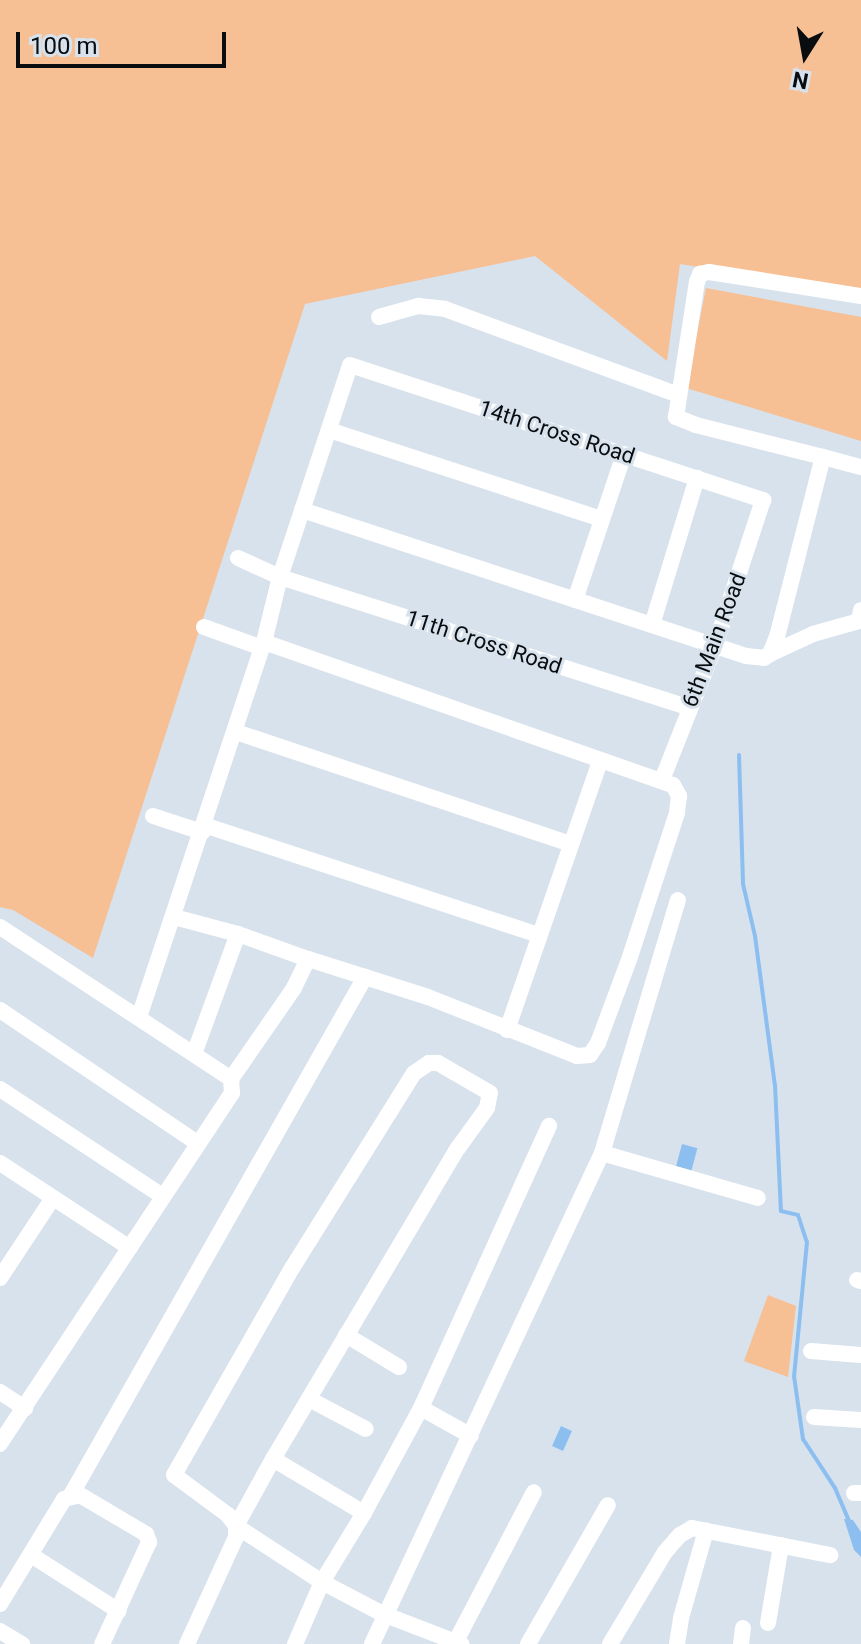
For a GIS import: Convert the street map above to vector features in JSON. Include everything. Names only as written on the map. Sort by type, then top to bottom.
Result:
[{"type":"street","points":[[861,296],[768,280],[700,274],[676,417],[861,467]]},
{"type":"street","points":[[379,317],[418,306],[445,309],[679,395]]},
{"type":"street","name":"14th Cross Road","points":[[329,430],[350,365],[763,500]]},
{"type":"street","points":[[139,1017],[236,732],[280,577],[329,430],[602,519]]},
{"type":"street","points":[[575,600],[624,454]]},
{"type":"street","points":[[770,654],[823,457]]},
{"type":"street","points":[[652,625],[697,478]]},
{"type":"street","name":"6th Main Road","points":[[662,780],[688,707],[715,646],[763,500]]},
{"type":"street","points":[[302,510],[746,656],[764,658],[813,634],[860,617]]},
{"type":"street","name":"11th Cross Road","points":[[238,558],[280,577],[688,707]]},
{"type":"street","points":[[174,917],[238,934],[428,997],[577,1056],[590,1055],[598,1043],[677,813],[679,796],[673,785],[662,780],[204,627]]},
{"type":"street","points":[[236,732],[571,844]]},
{"type":"street","points":[[507,1030],[600,761]]},
{"type":"street","points":[[153,816],[539,935]]},
{"type":"street","points":[[372,1644],[383,1614],[471,1436],[602,1153],[678,900]]},
{"type":"street","points":[[0,927],[231,1079]]},
{"type":"street","points":[[194,1054],[238,934]]},
{"type":"street","points":[[0,1444],[196,1142],[232,1093],[231,1079],[294,988],[308,959]]},
{"type":"street","points":[[71,1495],[365,977]]},
{"type":"street","points":[[0,1010],[196,1142]]},
{"type":"street","points":[[187,1644],[236,1537],[236,1526],[273,1459],[458,1148],[487,1108],[490,1093],[438,1063],[429,1063],[414,1073],[292,1268],[174,1475],[228,1515],[236,1526],[322,1582],[383,1614],[450,1642],[534,1492]]},
{"type":"street","points":[[0,1089],[161,1195]]},
{"type":"street","points":[[295,1644],[322,1582],[421,1408],[549,1126]]},
{"type":"street","points":[[602,1153],[758,1198]]},
{"type":"street","points":[[0,1163],[130,1248]]},
{"type":"street","points":[[0,1278],[53,1198]]},
{"type":"street","points":[[346,1335],[399,1367]]},
{"type":"street","points":[[811,1351],[861,1355]]},
{"type":"street","points":[[0,1392],[25,1408]]},
{"type":"street","points":[[309,1399],[366,1429]]},
{"type":"street","points":[[421,1408],[471,1436]]},
{"type":"street","points":[[814,1417],[861,1420]]},
{"type":"street","points":[[273,1459],[364,1513]]},
{"type":"street","points":[[0,1604],[64,1499],[80,1495],[146,1534],[147,1551],[102,1644]]},
{"type":"street","points":[[528,1644],[608,1505]]},
{"type":"street","points":[[610,1644],[672,1544],[692,1528],[830,1555]]},
{"type":"street","points":[[677,1644],[681,1618],[706,1530]]},
{"type":"street","points":[[768,1623],[781,1545]]},
{"type":"street","points":[[31,1555],[119,1611]]},
{"type":"street","points":[[0,1631],[22,1644]]},
{"type":"shaded area","points":[[0,0],[861,0],[861,293],[680,264],[667,361],[535,256],[305,304],[93,958],[13,910],[0,907]]},
{"type":"shaded area","points":[[706,288],[861,317],[861,441],[686,388]]},
{"type":"shaded area","points":[[768,1295],[796,1306],[788,1377],[744,1361]]},
{"type":"water","points":[[682,1144],[697,1148],[692,1170],[676,1166]]},
{"type":"water","points":[[561,1426],[572,1431],[563,1451],[552,1446]]},
{"type":"water","points":[[844,1519],[853,1520],[861,1532],[861,1557],[854,1550]]},
{"type":"waterway","points":[[739,755],[743,884],[755,936],[775,1085],[781,1211],[798,1215],[807,1242],[794,1376],[803,1439],[835,1488],[849,1521]]}]
